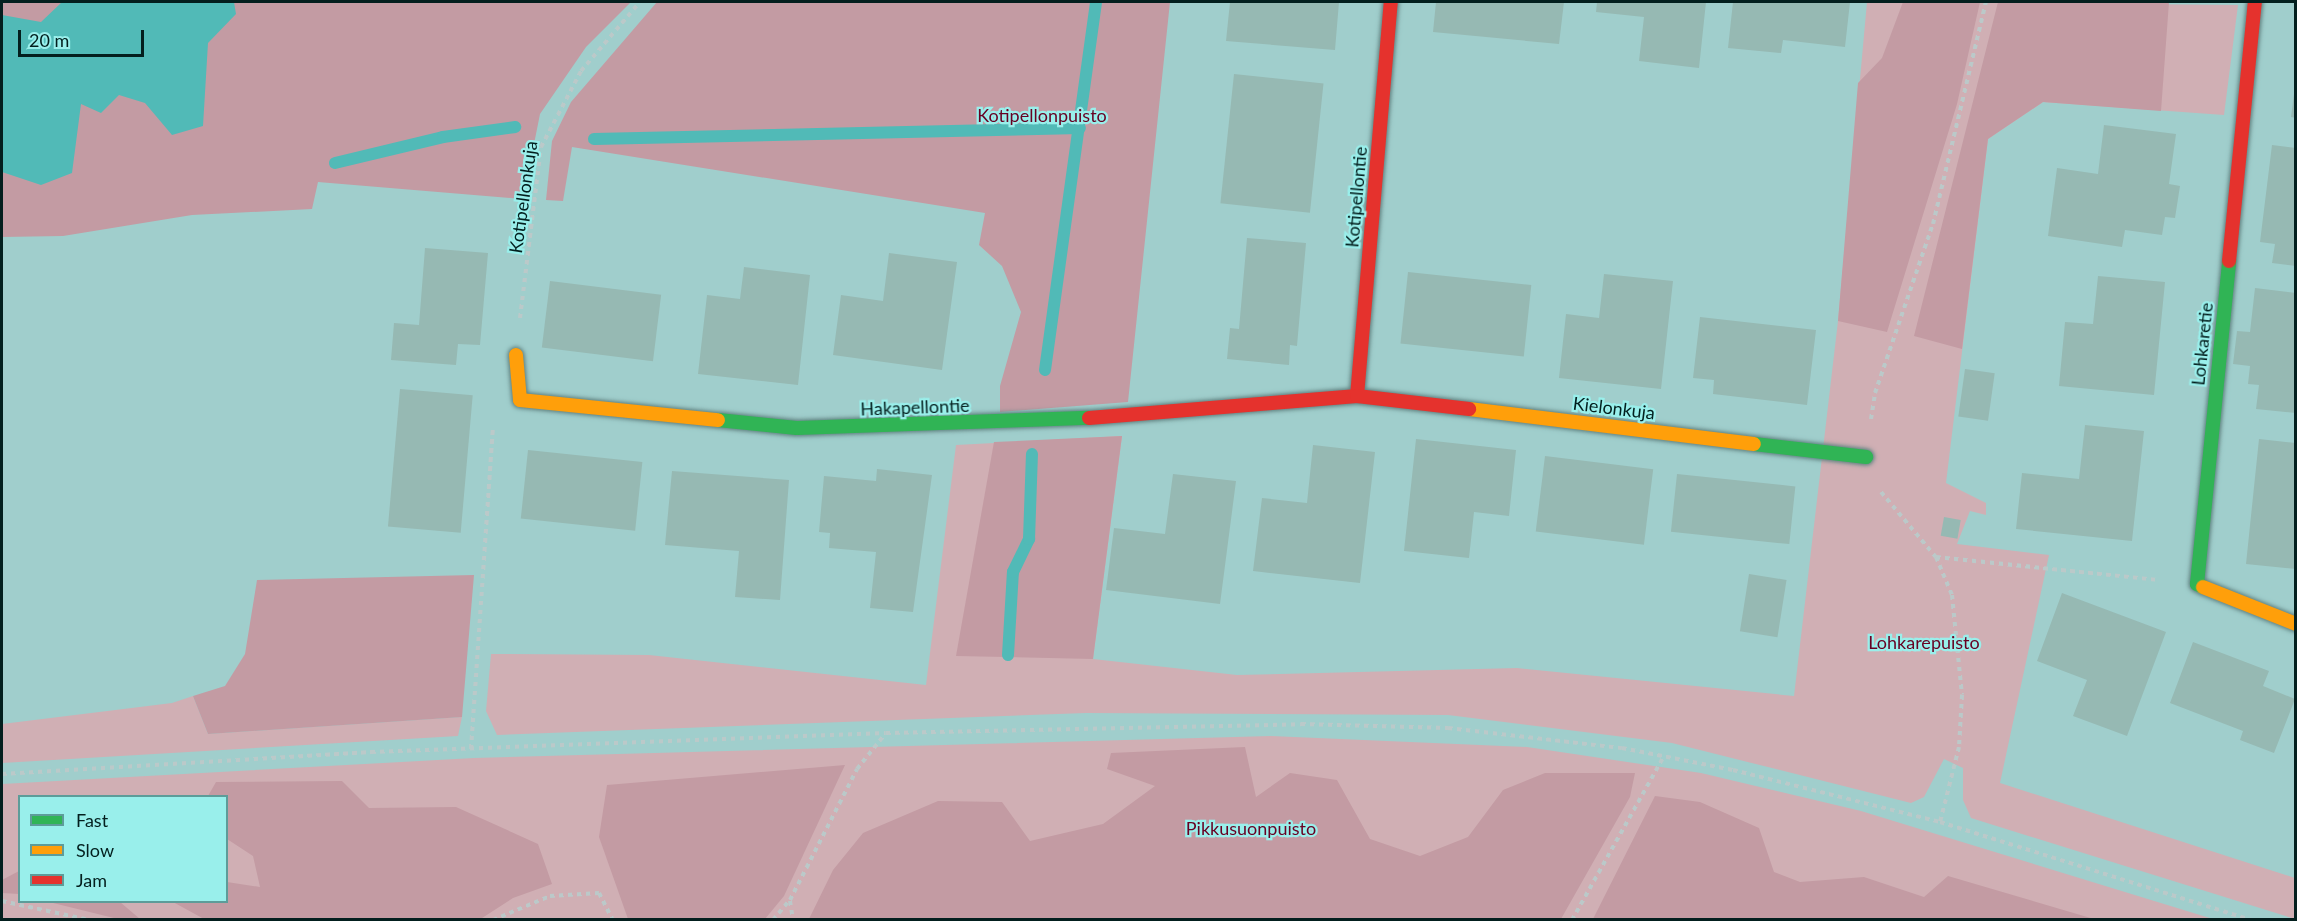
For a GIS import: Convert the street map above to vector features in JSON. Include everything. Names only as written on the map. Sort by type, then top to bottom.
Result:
[{"type":"street","name":"Kotipellontie","points":[[1357,396],[1391,2]]},
{"type":"street","name":"Lohkaretie","points":[[2255,2],[2197,584],[2295,624]]},
{"type":"street","points":[[516,355],[519,400]]},
{"type":"street","name":"Hakapellontie","points":[[519,400],[797,428],[1068,420],[1357,396]]},
{"type":"street","name":"Kielonkuja","points":[[1357,396],[1866,457]]},
{"type":"path","name":"Kotipellonkuja","points":[[516,355],[541,147],[581,71],[640,2]]},
{"type":"path","points":[[1940,822],[1959,747],[1962,695],[1952,595],[1936,557],[1898,517],[1866,457],[1875,393],[1933,224],[1986,2]]},
{"type":"path","points":[[471,749],[492,429],[519,400]]},
{"type":"path","points":[[1936,557],[2130,577]]},
{"type":"path","points":[[2,774],[471,749],[886,733],[1312,724],[1448,728],[1664,756],[1940,822],[2251,920]]},
{"type":"path","points":[[773,920],[790,900],[857,770],[886,733]]},
{"type":"path","points":[[1572,920],[1664,756]]},
{"type":"path","points":[[493,920],[550,896],[599,893],[613,920]]},
{"type":"path","points":[[790,900],[793,920]]},
{"type":"path","points":[[2,901],[89,920]]},
{"type":"green space","points":[[2,2],[631,2],[586,47],[540,114],[523,199],[318,182],[312,209],[192,215],[63,236],[2,237]]},
{"type":"green space","name":"Kotipellonpuisto","points":[[657,2],[1170,2],[1128,402],[1000,412],[1000,386],[1021,312],[1002,266],[979,245],[985,213],[572,147],[563,201],[546,200],[552,141],[571,102]]},
{"type":"green space","name":"Lohkarepuisto","points":[[1867,2],[2238,5],[2224,115],[2043,102],[1988,139],[1946,483],[1986,503],[1986,515],[1970,511],[1957,544],[2049,555],[2000,783],[2295,878],[2295,919],[1971,818],[1963,800],[1963,768],[1944,759],[1924,797],[1911,803],[1672,743],[1448,715],[1086,713],[497,735],[486,711],[491,654],[649,655],[926,685],[956,445],[1122,436],[1093,659],[1237,675],[1517,668],[1794,696],[1838,321]]},
{"type":"green space","points":[[1903,2],[1980,2],[1957,104],[1887,332],[1838,321],[1858,83],[1882,58]]},
{"type":"green space","points":[[1998,2],[2169,2],[2161,111],[2043,102],[1988,139],[1962,349],[1914,336]]},
{"type":"green space","points":[[1122,436],[1093,659],[956,656],[994,442]]},
{"type":"green space","points":[[474,575],[462,717],[208,734],[193,696],[225,686],[245,654],[257,580]]},
{"type":"green space","points":[[193,696],[208,734],[462,717],[458,736],[2,763],[2,724],[172,703]]},
{"type":"green space","name":"Pikkusuonpuisto","points":[[1271,736],[1527,747],[1701,773],[1861,811],[2213,919],[2,920],[2,784],[474,758]]},
{"type":"green space","points":[[1245,747],[1256,797],[1290,773],[1337,780],[1370,839],[1420,856],[1468,837],[1503,790],[1545,773],[1635,773],[1630,797],[1561,919],[809,919],[833,870],[863,833],[938,801],[1002,802],[1030,841],[1103,824],[1155,786],[1107,769],[1111,753]]},
{"type":"green space","points":[[845,765],[784,896],[765,919],[628,919],[599,837],[607,785]]},
{"type":"green space","points":[[342,781],[369,808],[456,807],[538,844],[552,884],[513,898],[479,920],[204,919],[175,903],[228,903],[228,882],[260,887],[253,856],[228,840],[228,795],[209,795],[216,782]]},
{"type":"green space","points":[[1655,796],[1700,802],[1759,828],[1774,872],[1800,882],[1864,877],[1924,897],[1948,876],[2094,919],[1593,919]]},
{"type":"green space","points":[[18,872],[18,894],[2,893],[2,880]]},
{"type":"green space","points":[[53,903],[121,903],[140,919],[118,919]]},
{"type":"water","points":[[62,2],[234,2],[236,14],[208,43],[203,126],[172,135],[145,103],[119,95],[101,113],[81,104],[72,173],[41,185],[2,172],[2,15],[41,22]]},
{"type":"building","points":[[1230,2],[1339,2],[1335,50],[1226,41]]},
{"type":"building","points":[[1436,2],[1564,2],[1559,44],[1433,32]]},
{"type":"building","points":[[1597,2],[1706,2],[1699,68],[1639,61],[1644,17],[1596,12]]},
{"type":"building","points":[[1733,2],[1850,2],[1845,47],[1783,40],[1781,53],[1728,48]]},
{"type":"building","points":[[1234,74],[1324,83],[1310,213],[1220,203]]},
{"type":"building","points":[[2294,94],[2296,94],[2296,118],[2291,117]]},
{"type":"building","points":[[2104,125],[2176,134],[2169,184],[2180,186],[2175,218],[2165,217],[2162,235],[2125,230],[2122,247],[2048,236],[2057,168],[2098,174]]},
{"type":"building","points":[[2272,145],[2296,148],[2296,266],[2272,263],[2275,244],[2260,242]]},
{"type":"building","points":[[1247,238],[1306,243],[1297,346],[1290,345],[1289,365],[1227,359],[1230,328],[1239,329]]},
{"type":"building","points":[[425,248],[488,253],[480,345],[458,344],[456,365],[391,360],[394,323],[419,325]]},
{"type":"building","points":[[889,253],[957,262],[942,370],[833,355],[841,295],[883,301]]},
{"type":"building","points":[[744,267],[810,275],[798,385],[698,374],[707,295],[740,299]]},
{"type":"building","points":[[1408,272],[1531,285],[1524,357],[1400,344]]},
{"type":"building","points":[[1604,274],[1673,281],[1661,389],[1559,378],[1566,314],[1599,318]]},
{"type":"building","points":[[2098,276],[2165,282],[2154,395],[2059,386],[2065,322],[2093,324]]},
{"type":"building","points":[[550,281],[661,295],[653,361],[542,348]]},
{"type":"building","points":[[2255,288],[2296,293],[2296,413],[2256,409],[2259,385],[2248,384],[2250,366],[2233,364],[2237,331],[2250,332]]},
{"type":"building","points":[[1700,317],[1816,330],[1807,405],[1713,394],[1714,380],[1693,378]]},
{"type":"building","points":[[1965,369],[1995,373],[1988,421],[1958,417]]},
{"type":"building","points":[[400,389],[473,395],[461,533],[388,526]]},
{"type":"building","points":[[2085,425],[2144,431],[2132,541],[2016,529],[2022,473],[2079,479]]},
{"type":"building","points":[[1416,439],[1516,450],[1509,516],[1474,512],[1469,558],[1404,551]]},
{"type":"building","points":[[2259,439],[2296,443],[2296,569],[2246,564]]},
{"type":"building","points":[[1313,445],[1375,452],[1360,583],[1253,571],[1262,498],[1307,503]]},
{"type":"building","points":[[528,450],[642,462],[635,531],[521,519]]},
{"type":"building","points":[[1545,456],[1653,469],[1644,545],[1536,531]]},
{"type":"building","points":[[877,469],[932,475],[913,612],[870,608],[876,552],[829,548],[830,533],[819,532],[824,476],[876,481]]},
{"type":"building","points":[[672,471],[789,480],[780,600],[735,597],[739,551],[665,545]]},
{"type":"building","points":[[1173,474],[1236,481],[1220,604],[1106,590],[1114,528],[1165,534]]},
{"type":"building","points":[[1677,474],[1795,486],[1789,544],[1671,532]]},
{"type":"building","points":[[1944,517],[1961,520],[1957,539],[1941,536]]},
{"type":"building","points":[[1749,574],[1787,580],[1777,637],[1740,631]]},
{"type":"building","points":[[2062,593],[2166,632],[2127,736],[2073,716],[2087,680],[2037,661]]},
{"type":"building","points":[[2193,642],[2269,671],[2263,686],[2295,699],[2274,753],[2240,740],[2243,731],[2170,703]]},
{"type":"waterway","points":[[1045,370],[1096,2]]},
{"type":"waterway","points":[[335,163],[443,137],[515,127]]},
{"type":"waterway","points":[[594,139],[1080,128]]},
{"type":"waterway","points":[[1008,655],[1013,572],[1029,539],[1032,454]]},
{"type":"traffic: fast","points":[[2203,587],[2197,584],[2229,261]]},
{"type":"traffic: fast","points":[[718,420],[797,428],[1089,418]]},
{"type":"traffic: fast","points":[[1754,444],[1866,457]]},
{"type":"traffic: slow","points":[[516,355],[520,400],[718,420]]},
{"type":"traffic: slow","points":[[1469,409],[1754,444]]},
{"type":"traffic: slow","points":[[2203,587],[2296,624]]},
{"type":"traffic: jam","points":[[1357,396],[1391,2]]},
{"type":"traffic: jam","points":[[2229,261],[2255,2]]},
{"type":"traffic: jam","points":[[1089,418],[1357,396],[1469,409]]}]
